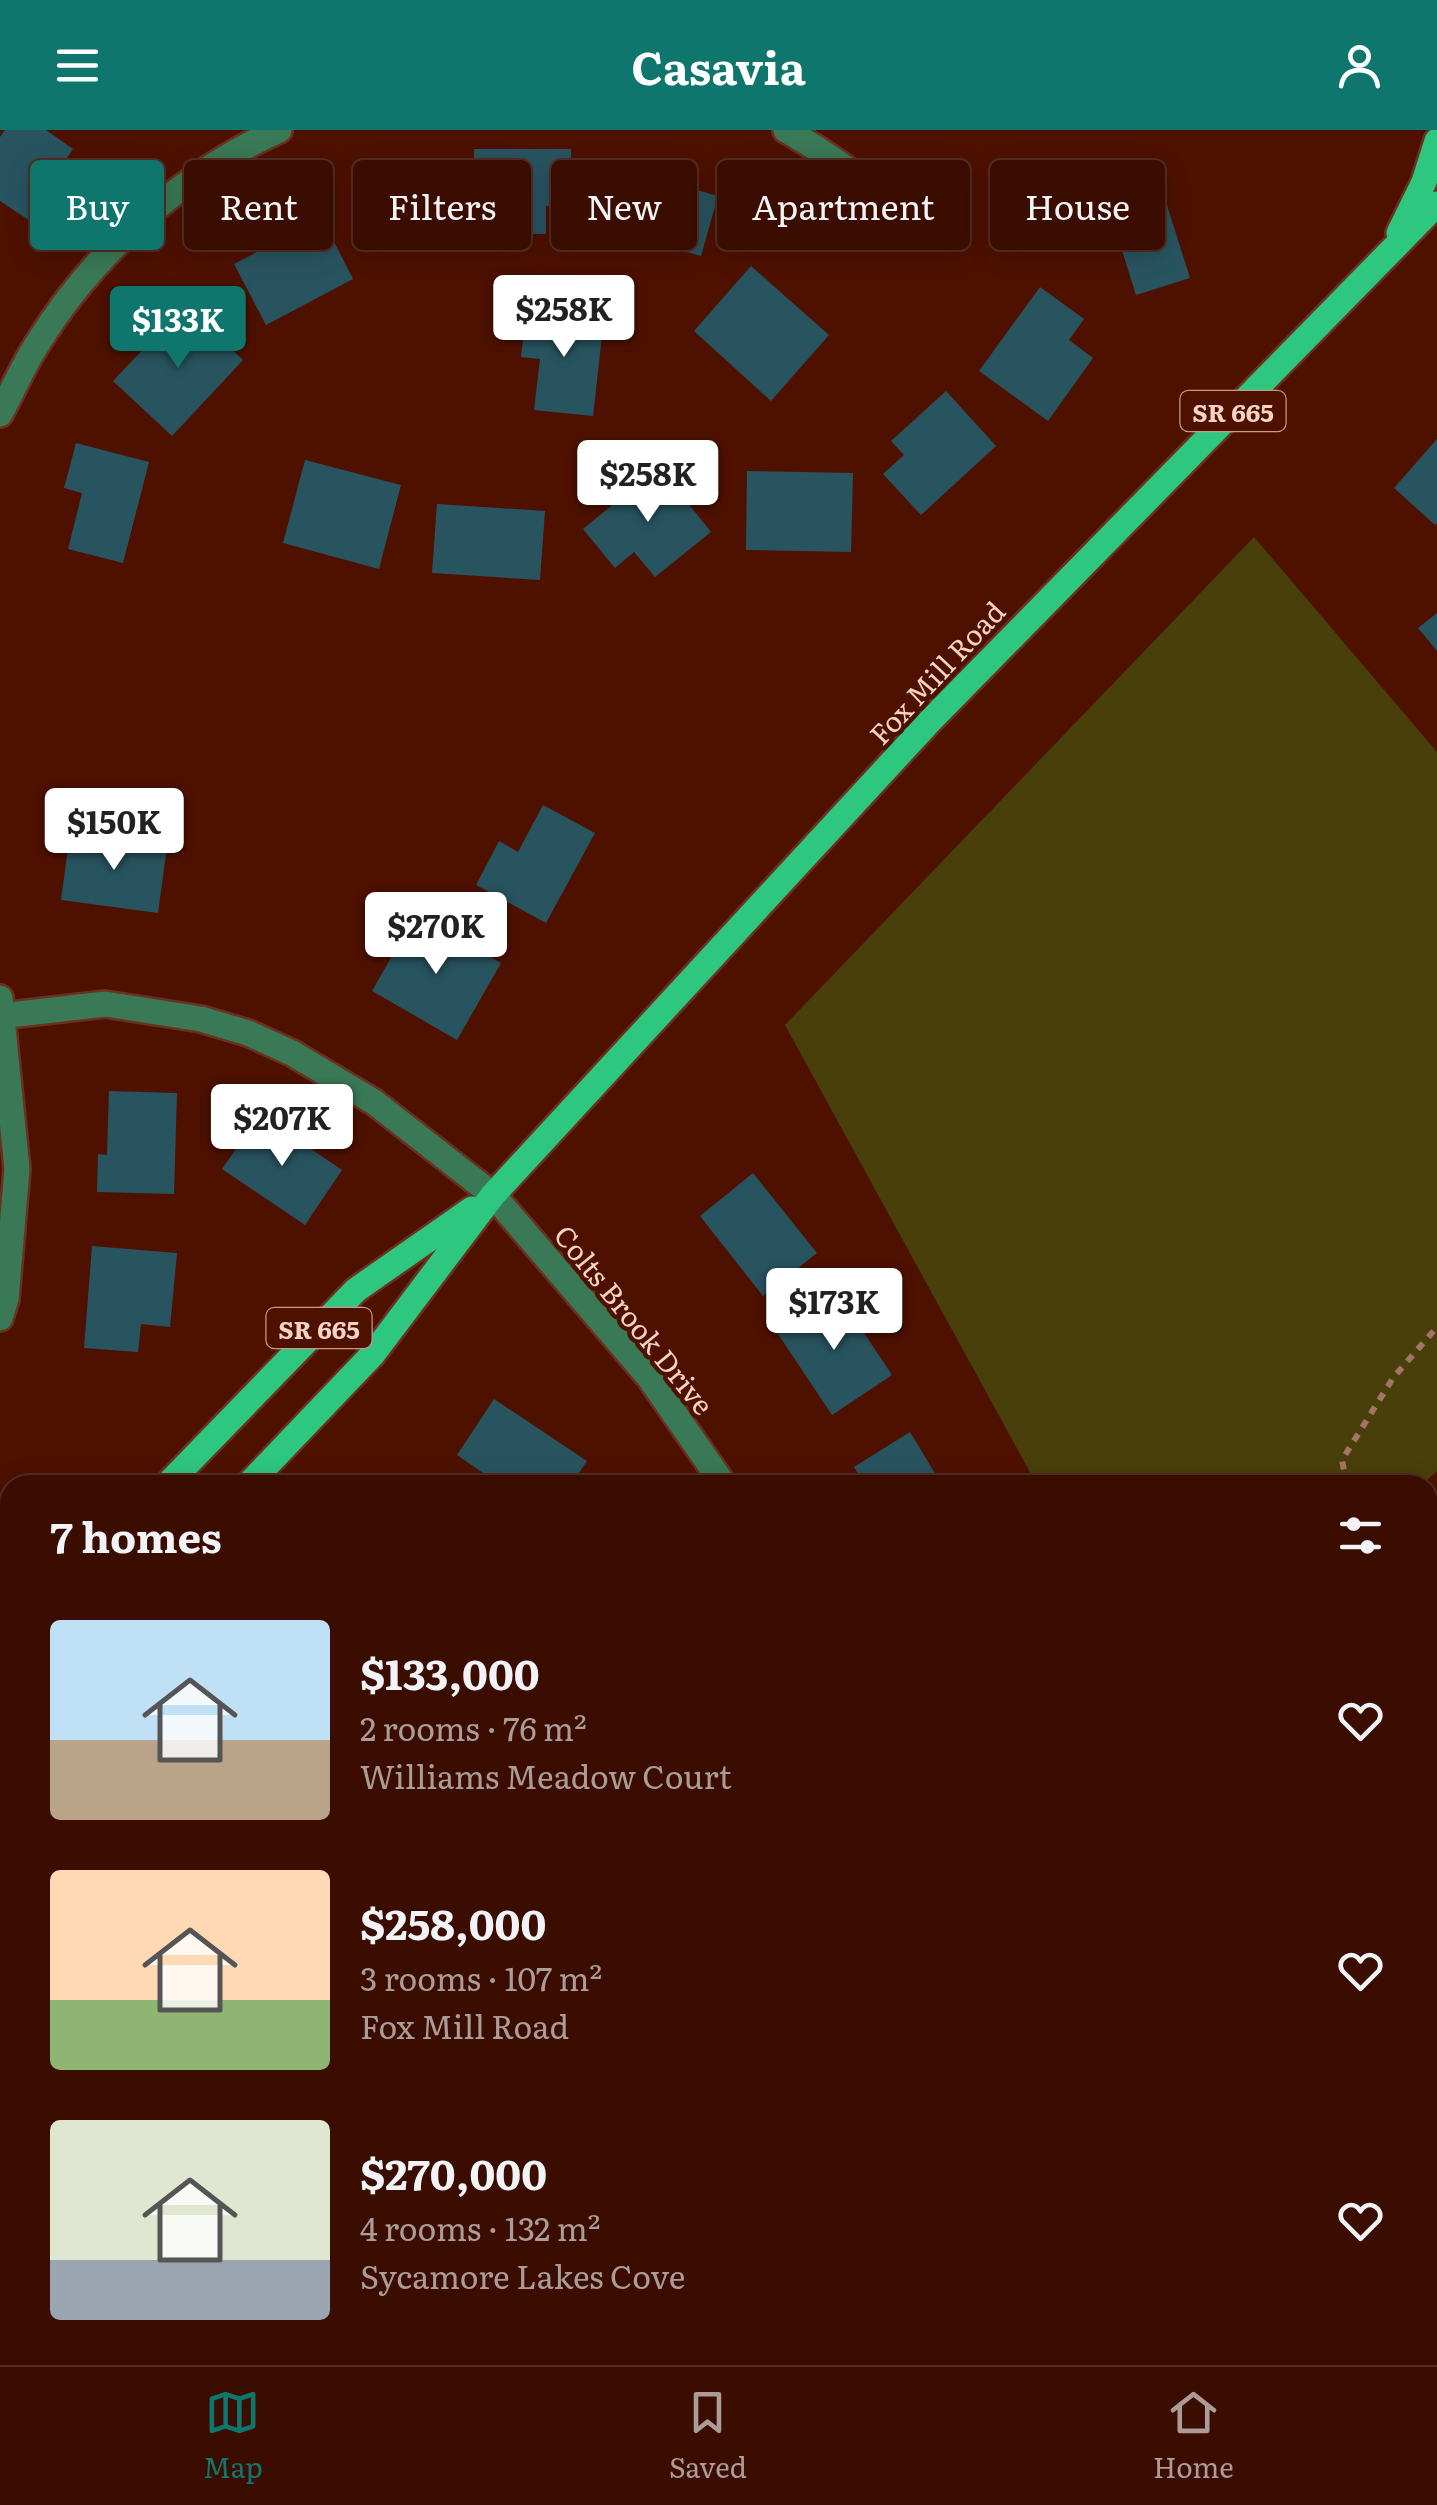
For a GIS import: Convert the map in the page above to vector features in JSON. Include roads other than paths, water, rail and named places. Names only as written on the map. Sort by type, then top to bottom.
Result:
[{"type":"main road","points":[[1390,252],[1424,182],[1437,141]]},
{"type":"main road","name":"Fox Mill Road","points":[[258,1475],[374,1354],[492,1195],[980,667],[1437,204]]},
{"type":"main road","name":"Fox Mill Road","points":[[177,1475],[356,1290],[492,1195]]},
{"type":"street","points":[[0,414],[36,345],[87,276],[148,214],[216,164],[279,130]]},
{"type":"street","points":[[786,130],[837,160]]},
{"type":"street","name":"Colts Brook Drive","points":[[1,1010],[106,1004],[201,1019],[248,1033],[292,1053],[374,1102],[492,1195],[649,1377],[717,1475]]},
{"type":"street","points":[[0,1318],[6,1299],[17,1170],[1,1010]]}]
